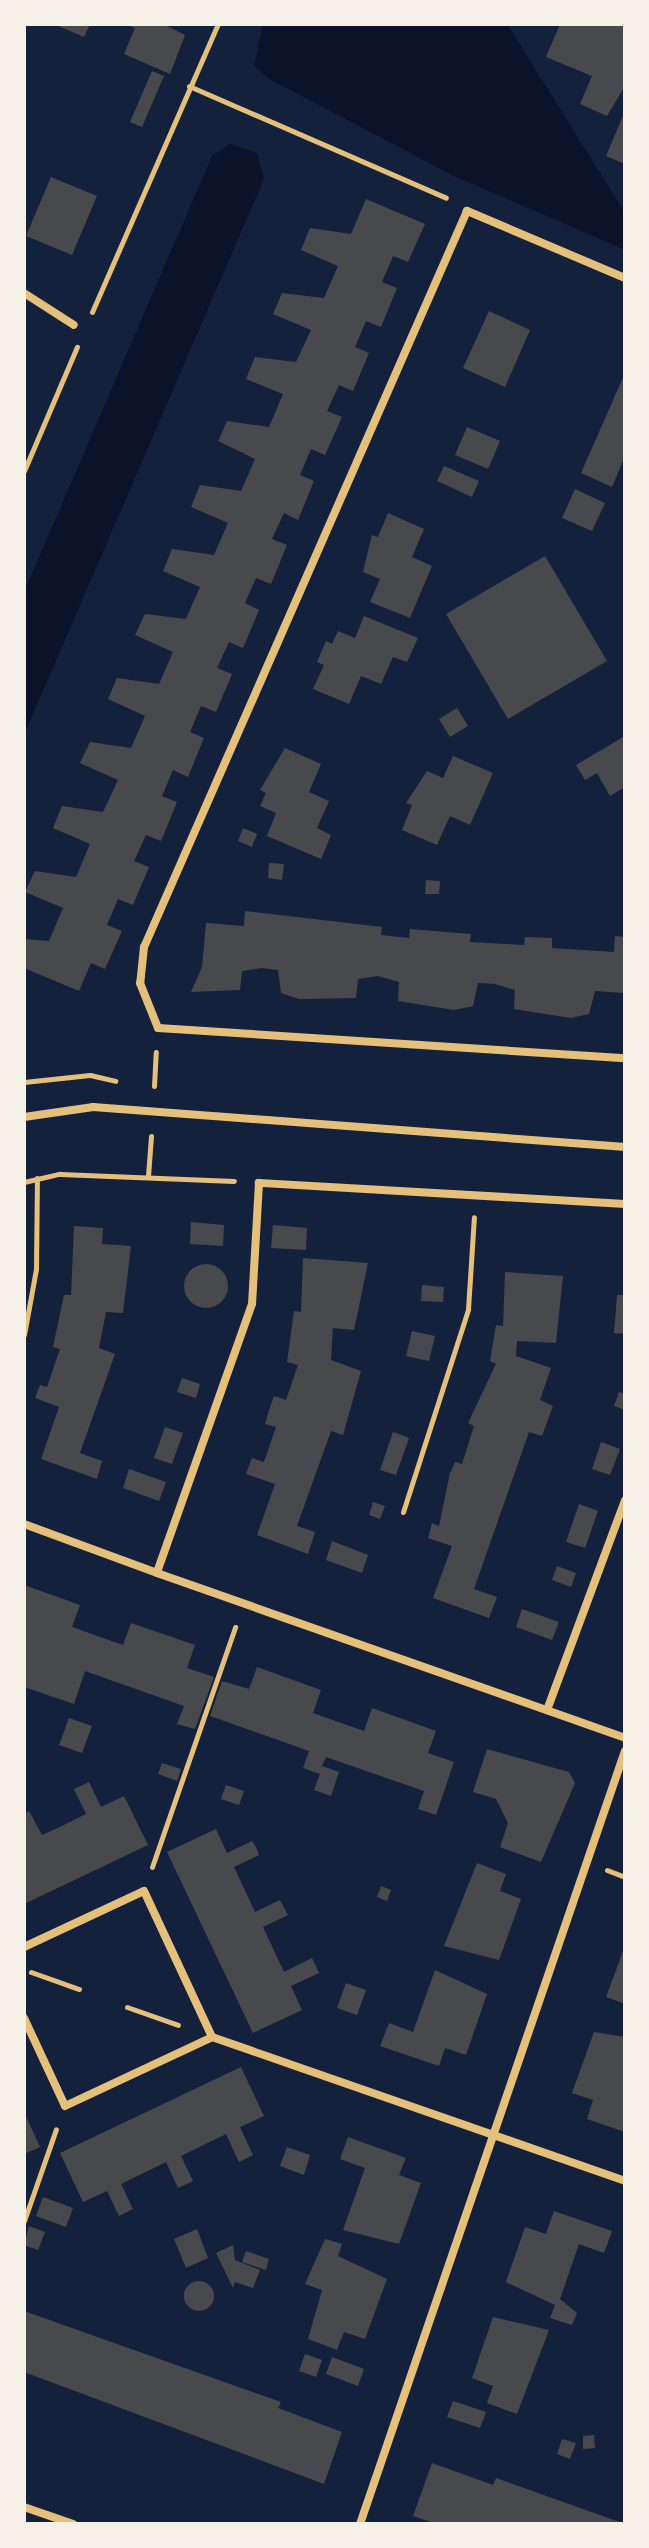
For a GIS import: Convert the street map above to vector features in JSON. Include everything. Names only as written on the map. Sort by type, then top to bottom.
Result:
[{"type":"street","points":[[625,278],[467,211],[144,947],[140,983],[158,1028],[625,1058]]},
{"type":"street","points":[[24,293],[74,325]]},
{"type":"street","points":[[24,1117],[93,1107],[625,1147]]},
{"type":"street","points":[[157,1573],[252,1304],[259,1183],[625,1204]]},
{"type":"street","points":[[547,1710],[625,1500]]},
{"type":"street","points":[[24,1524],[625,1738]]},
{"type":"street","points":[[360,2524],[496,2136],[625,1751]]},
{"type":"street","points":[[24,1947],[144,1891],[212,2037]]},
{"type":"street","points":[[24,2018],[65,2106],[212,2037],[625,2181]]},
{"type":"street","points":[[24,2507],[73,2524]]},
{"type":"path","points":[[90,317],[218,24]]},
{"type":"path","points":[[189,86],[467,211]]},
{"type":"path","points":[[24,471],[84,332]]},
{"type":"path","points":[[24,1182],[37,1178],[259,1183]]},
{"type":"path","points":[[24,1335],[36,1269],[37,1178]]},
{"type":"path","points":[[403,1512],[468,1309],[475,1196]]},
{"type":"path","points":[[144,1891],[244,1604]]},
{"type":"path","points":[[24,1969],[79,1989]]},
{"type":"path","points":[[127,2007],[212,2037]]},
{"type":"path","points":[[24,2221],[65,2106]]},
{"type":"water","points":[[263,24],[507,24],[625,213],[625,250],[454,176],[271,80],[254,66]]},
{"type":"water","points":[[230,144],[257,153],[264,179],[24,735],[24,592],[212,156]]},
{"type":"building","points":[[54,24],[90,24],[84,37]]},
{"type":"building","points":[[125,24],[163,24],[185,35],[170,74],[124,54],[135,28]]},
{"type":"building","points":[[560,24],[625,24],[625,86],[607,116],[580,104],[592,76],[546,57]]},
{"type":"building","points":[[152,71],[164,76],[142,127],[130,122]]},
{"type":"building","points":[[625,111],[625,164],[606,156]]},
{"type":"building","points":[[51,177],[97,196],[72,255],[26,236]]},
{"type":"building","points":[[366,199],[425,224],[408,262],[393,256],[382,282],[397,288],[381,327],[366,321],[355,347],[369,353],[353,391],[339,385],[327,411],[342,417],[325,455],[311,449],[300,475],[314,481],[298,520],[284,513],[272,539],[287,545],[271,584],[256,578],[245,603],[259,610],[243,648],[229,642],[217,668],[232,674],[216,712],[201,706],[190,732],[204,738],[188,777],[173,770],[162,796],[177,802],[161,841],[146,835],[134,861],[149,867],[133,905],[118,899],[107,925],[122,931],[105,969],[91,963],[79,991],[24,968],[24,939],[49,941],[63,908],[25,892],[35,871],[76,877],[90,844],[53,828],[62,806],[103,812],[118,780],[80,763],[90,742],[131,748],[145,716],[108,699],[117,678],[159,684],[173,652],[135,635],[145,614],[186,619],[200,587],[163,571],[172,549],[214,555],[228,523],[191,507],[200,485],[241,491],[255,459],[218,441],[227,421],[269,427],[283,394],[246,379],[255,357],[296,362],[311,330],[273,314],[282,293],[324,298],[338,266],[301,250],[310,228],[351,234]]},
{"type":"building","points":[[489,311],[530,330],[505,387],[463,368]]},
{"type":"building","points":[[625,373],[625,456],[612,487],[581,473]]},
{"type":"building","points":[[467,427],[500,441],[488,469],[455,455]]},
{"type":"building","points":[[444,466],[479,481],[472,497],[437,481]]},
{"type":"building","points":[[575,489],[605,503],[592,531],[562,518]]},
{"type":"building","points":[[388,513],[424,529],[412,557],[432,566],[410,618],[370,602],[380,579],[363,572],[372,535],[378,537]]},
{"type":"building","points":[[545,556],[607,661],[508,719],[446,614]]},
{"type":"building","points":[[364,616],[418,638],[407,662],[393,657],[381,684],[361,676],[349,704],[313,689],[324,665],[317,662],[326,641],[332,644],[338,631],[355,638]]},
{"type":"building","points":[[457,708],[468,726],[450,737],[439,719]]},
{"type":"building","points":[[625,736],[625,787],[610,796],[597,773],[585,780],[576,765]]},
{"type":"building","points":[[285,748],[321,764],[309,792],[329,801],[317,828],[331,835],[321,859],[267,836],[276,813],[260,806],[266,793],[260,790]]},
{"type":"building","points":[[453,756],[493,773],[470,825],[450,816],[437,845],[402,830],[412,805],[406,803],[427,771],[443,778]]},
{"type":"building","points":[[243,828],[257,834],[252,847],[238,841]]},
{"type":"building","points":[[269,863],[284,864],[282,880],[268,878]]},
{"type":"building","points":[[426,880],[440,881],[439,894],[425,894]]},
{"type":"building","points":[[245,911],[382,927],[381,935],[409,938],[410,929],[471,934],[470,942],[524,945],[525,937],[552,938],[552,948],[614,952],[615,936],[625,937],[625,993],[595,991],[589,1014],[571,1018],[514,1009],[515,990],[495,984],[478,983],[473,1006],[454,1010],[398,1001],[399,982],[378,976],[358,979],[356,998],[299,999],[281,993],[278,970],[262,968],[242,971],[240,990],[191,992],[202,967],[206,923],[244,926]]},
{"type":"building","points":[[191,1222],[224,1225],[223,1246],[190,1244]]},
{"type":"building","points":[[273,1225],[307,1228],[306,1250],[271,1248]]},
{"type":"building","points":[[74,1226],[103,1228],[102,1244],[131,1246],[123,1313],[106,1312],[99,1348],[115,1354],[80,1453],[102,1461],[97,1479],[41,1459],[59,1407],[35,1398],[40,1385],[47,1387],[60,1349],[53,1347],[64,1295],[71,1295]]},
{"type":"building","points":[[303,1258],[368,1263],[354,1330],[333,1328],[331,1360],[361,1371],[343,1435],[331,1431],[297,1526],[315,1532],[308,1554],[257,1535],[275,1484],[246,1474],[252,1458],[264,1462],[276,1427],[265,1424],[269,1410],[274,1396],[286,1400],[298,1365],[287,1362],[294,1311],[301,1312]]},
{"type":"building","points":[[206,1264],[221,1271],[228,1286],[221,1301],[206,1308],[191,1301],[184,1286],[191,1271]]},
{"type":"building","points":[[505,1272],[563,1276],[556,1343],[517,1341],[516,1356],[551,1368],[540,1400],[553,1406],[542,1436],[529,1432],[474,1589],[497,1597],[489,1618],[433,1598],[452,1546],[428,1538],[432,1523],[439,1526],[450,1473],[455,1462],[462,1464],[474,1426],[468,1423],[496,1364],[490,1361],[496,1325],[503,1326]]},
{"type":"building","points":[[422,1285],[444,1287],[443,1302],[421,1301]]},
{"type":"building","points":[[617,1295],[625,1295],[625,1334],[614,1333]]},
{"type":"building","points":[[412,1331],[435,1336],[429,1361],[406,1356]]},
{"type":"building","points":[[182,1378],[200,1384],[196,1398],[177,1392]]},
{"type":"building","points":[[619,1392],[625,1394],[625,1410],[614,1406]]},
{"type":"building","points":[[165,1427],[183,1433],[172,1464],[154,1458]]},
{"type":"building","points":[[393,1432],[409,1438],[396,1475],[380,1470]]},
{"type":"building","points":[[601,1442],[620,1449],[610,1475],[592,1469]]},
{"type":"building","points":[[129,1469],[166,1482],[159,1501],[123,1488]]},
{"type":"building","points":[[373,1502],[385,1506],[380,1519],[369,1515]]},
{"type":"building","points":[[579,1504],[598,1511],[585,1548],[566,1542]]},
{"type":"building","points":[[332,1541],[368,1555],[362,1573],[326,1560]]},
{"type":"building","points":[[557,1566],[576,1573],[571,1587],[552,1580]]},
{"type":"building","points":[[24,1585],[80,1605],[72,1627],[123,1645],[131,1623],[195,1645],[187,1668],[214,1677],[195,1729],[177,1724],[184,1706],[85,1671],[74,1704],[24,1687]]},
{"type":"building","points":[[522,1609],[559,1622],[552,1640],[516,1627]]},
{"type":"building","points":[[257,1667],[321,1690],[313,1713],[364,1731],[372,1708],[436,1731],[428,1753],[454,1762],[436,1815],[418,1809],[424,1791],[326,1757],[322,1766],[339,1772],[331,1796],[314,1790],[320,1774],[303,1768],[309,1751],[210,1716],[222,1681],[249,1689]]},
{"type":"building","points":[[69,1718],[92,1726],[82,1753],[59,1745]]},
{"type":"building","points":[[487,1749],[569,1772],[575,1783],[541,1862],[500,1847],[508,1823],[496,1799],[473,1792]]},
{"type":"building","points":[[162,1763],[181,1769],[177,1781],[158,1774]]},
{"type":"building","points":[[89,1782],[101,1807],[124,1796],[148,1845],[24,1904],[24,1814],[29,1811],[42,1835],[64,1825],[86,1814],[74,1789]]},
{"type":"building","points":[[226,1785],[244,1791],[239,1805],[221,1799]]},
{"type":"building","points":[[216,1829],[227,1853],[252,1841],[256,1847],[259,1855],[234,1867],[255,1912],[280,1900],[288,1915],[263,1927],[284,1972],[312,1958],[319,1973],[291,1986],[302,2010],[253,2033],[167,1852]]},
{"type":"building","points":[[477,1863],[506,1874],[500,1891],[521,1899],[499,1960],[444,1946]]},
{"type":"building","points":[[381,1886],[391,1890],[387,1901],[377,1897]]},
{"type":"building","points":[[625,1946],[625,2004],[606,1997]]},
{"type":"building","points":[[435,1970],[487,1994],[466,2055],[445,2048],[439,2066],[380,2046],[389,2023],[413,2032]]},
{"type":"building","points":[[346,1983],[366,1990],[357,2015],[337,2008]]},
{"type":"building","points":[[594,2032],[625,2037],[625,2132],[587,2119],[593,2100],[572,2093]]},
{"type":"building","points":[[241,2067],[264,2116],[240,2127],[253,2155],[239,2162],[226,2134],[181,2156],[193,2181],[178,2188],[166,2162],[121,2184],[133,2209],[119,2216],[107,2191],[83,2202],[60,2153]]},
{"type":"building","points":[[24,2112],[40,2147],[24,2154]]},
{"type":"building","points":[[348,2137],[406,2158],[399,2175],[421,2183],[399,2244],[343,2230],[365,2168],[340,2159]]},
{"type":"building","points":[[287,2147],[310,2155],[304,2175],[280,2166]]},
{"type":"building","points":[[43,2197],[73,2208],[66,2227],[36,2216]]},
{"type":"building","points":[[554,2211],[612,2231],[604,2253],[579,2244],[560,2299],[577,2313],[572,2325],[550,2318],[555,2305],[506,2282],[525,2227],[546,2234]]},
{"type":"building","points":[[29,2226],[45,2232],[38,2250],[24,2245]]},
{"type":"building","points":[[197,2229],[208,2258],[186,2268],[174,2239]]},
{"type":"building","points":[[325,2239],[342,2244],[338,2256],[387,2279],[365,2339],[344,2332],[337,2350],[308,2339],[322,2290],[305,2284]]},
{"type":"building","points":[[233,2245],[235,2260],[260,2270],[253,2288],[235,2282],[233,2288],[216,2253]]},
{"type":"building","points":[[246,2251],[269,2259],[266,2270],[242,2262]]},
{"type":"building","points":[[199,2281],[210,2285],[214,2296],[210,2307],[199,2311],[188,2307],[184,2296],[188,2285]]},
{"type":"building","points":[[24,2311],[281,2402],[278,2408],[342,2432],[324,2484],[24,2372]]},
{"type":"building","points":[[493,2317],[549,2330],[517,2414],[487,2403],[493,2386],[472,2378]]},
{"type":"building","points":[[305,2354],[322,2360],[316,2377],[299,2371]]},
{"type":"building","points":[[332,2357],[364,2369],[358,2386],[326,2374]]},
{"type":"building","points":[[453,2401],[486,2412],[480,2428],[447,2417]]},
{"type":"building","points":[[594,2435],[595,2448],[583,2449],[583,2436]]},
{"type":"building","points":[[562,2439],[576,2443],[570,2459],[557,2454]]},
{"type":"building","points":[[432,2463],[493,2485],[496,2478],[625,2524],[437,2524],[413,2516]]}]
